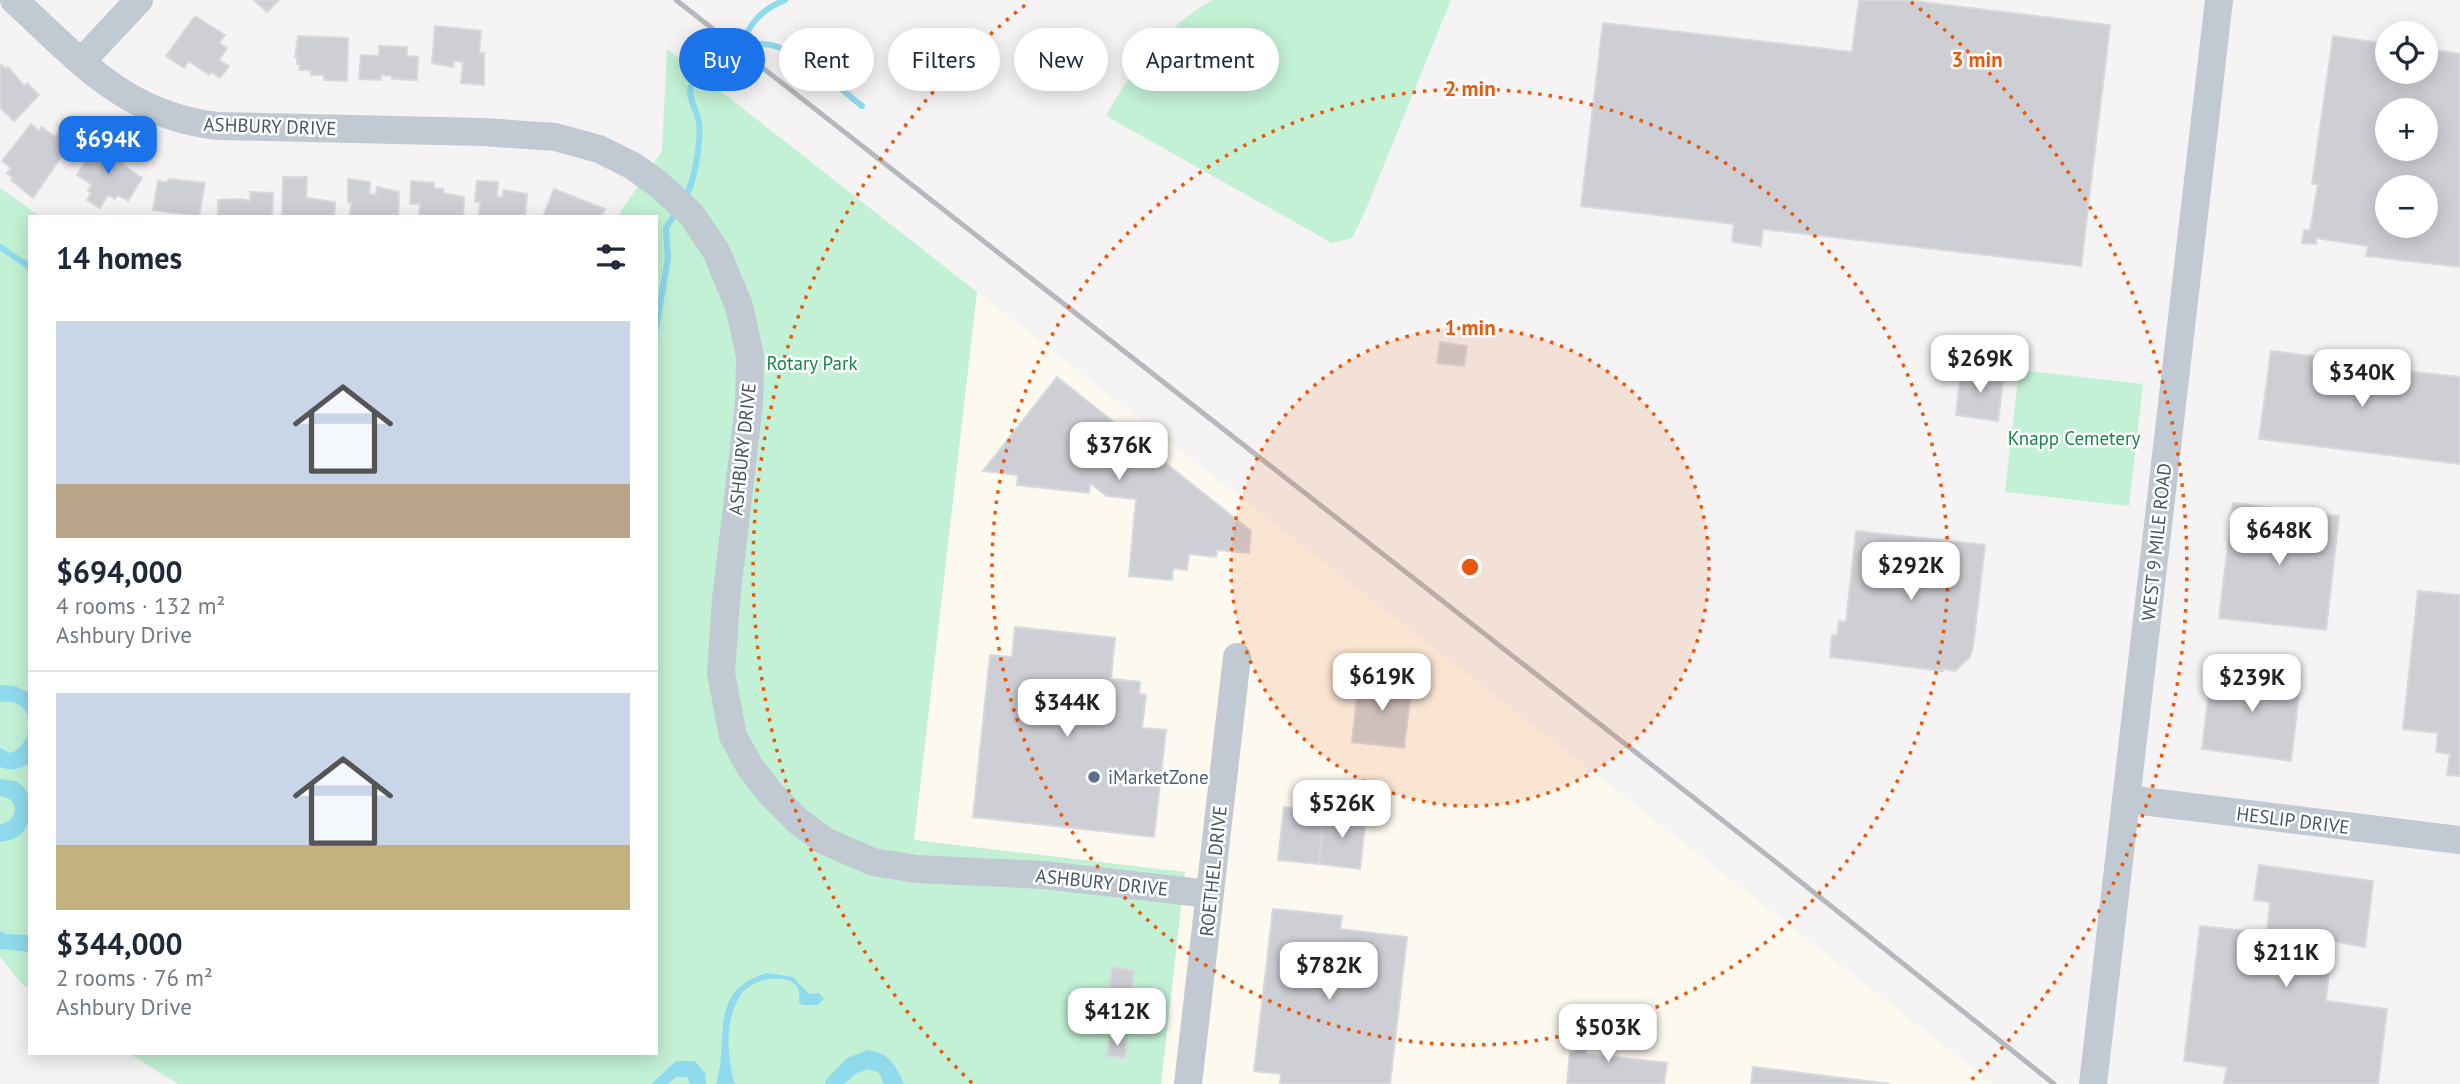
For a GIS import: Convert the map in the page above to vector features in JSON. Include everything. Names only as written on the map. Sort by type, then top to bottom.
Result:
[{"type":"street","name":"ASHBURY DRIVE","points":[[14,0],[81,62],[127,98],[163,114],[201,124],[483,132],[555,137],[580,143],[617,158],[647,176],[682,205],[716,251],[739,306],[750,356],[749,404],[726,600],[721,673],[733,736],[771,794],[811,832],[873,862],[916,869],[1044,875],[1210,894]]},
{"type":"street","points":[[81,62],[138,0]]},
{"type":"street","name":"WEST 9 MILE ROAD","points":[[2093,1084],[2220,0]]},
{"type":"street","name":"ROETHEL DRIVE","points":[[1188,1084],[1237,657]]},
{"type":"street","name":"HESLIP DRIVE","points":[[2126,799],[2460,840]]},
{"type":"shaded area","points":[[977,292],[1993,1084],[1161,1084],[1185,872],[913,840]]},
{"type":"green space","points":[[1212,0],[1451,0],[1352,238],[1332,243],[1106,116],[1122,90],[1279,91],[1279,28],[1174,28]]},
{"type":"green space","name":"Rotary Park","points":[[667,49],[679,58],[679,91],[721,91],[977,292],[914,840],[1185,872],[1161,1084],[178,1084],[132,1055],[658,1055],[658,215],[618,215],[662,151]]},
{"type":"green space","points":[[0,188],[38,215],[28,215],[28,988],[0,957]]},
{"type":"green space","name":"Knapp Cemetery","points":[[2019,370],[2143,384],[2129,506],[2005,492]]},
{"type":"water","points":[[0,685],[15,686],[28,692],[28,718],[24,708],[13,702],[0,702]]},
{"type":"water","points":[[28,733],[28,763],[16,769],[0,767],[0,748],[10,753],[17,750]]},
{"type":"water","points":[[0,779],[15,781],[23,787],[28,796],[28,822],[23,832],[15,838],[0,842],[0,825],[11,819],[15,810],[12,801],[0,796]]},
{"type":"water","points":[[0,931],[6,934],[28,935],[28,952],[0,949]]},
{"type":"water","points":[[767,973],[793,977],[809,994],[819,993],[824,999],[818,1005],[802,1005],[795,984],[789,980],[772,979],[747,988],[736,1003],[730,1025],[730,1060],[736,1084],[716,1084],[728,1004],[735,991],[748,981]]},
{"type":"water","points":[[868,1050],[887,1057],[904,1084],[884,1084],[879,1073],[869,1069],[857,1073],[844,1084],[825,1084],[847,1058]]},
{"type":"water","points":[[676,1061],[695,1061],[705,1073],[706,1084],[690,1084],[687,1077],[676,1077],[668,1084],[651,1084]]},
{"type":"building","points":[[254,0],[279,0],[267,12]]},
{"type":"building","points":[[1859,0],[1905,0],[2110,25],[2081,266],[1763,229],[1761,246],[1732,242],[1734,224],[1581,206],[1603,23],[1852,52]]},
{"type":"building","points":[[195,16],[225,35],[219,43],[227,48],[219,60],[229,66],[220,78],[211,72],[209,75],[189,61],[184,68],[166,56]]},
{"type":"building","points":[[435,26],[481,31],[479,53],[484,53],[484,85],[461,83],[463,62],[454,61],[453,67],[432,63]]},
{"type":"building","points":[[298,36],[348,38],[347,81],[324,80],[324,75],[311,75],[311,70],[299,70],[300,64],[297,64],[295,57]]},
{"type":"building","points":[[2333,36],[2375,42],[2375,84],[2438,84],[2438,51],[2460,54],[2460,267],[2366,256],[2368,246],[2316,238],[2316,244],[2302,243],[2304,230],[2310,230],[2318,184],[2312,184]]},
{"type":"building","points":[[379,46],[407,47],[407,56],[418,57],[417,80],[392,79],[392,76],[381,75],[381,80],[359,79],[361,55],[379,56]]},
{"type":"building","points":[[0,64],[6,69],[8,67],[24,86],[27,83],[39,95],[14,121],[0,108]]},
{"type":"building","points":[[69,119],[88,134],[70,157],[64,153],[33,198],[11,180],[13,178],[7,173],[11,168],[2,161],[31,124],[39,131],[42,127],[55,137]]},
{"type":"building","points":[[98,141],[120,154],[117,158],[123,165],[142,178],[128,201],[118,195],[115,199],[108,195],[100,208],[87,200],[92,185],[77,175]]},
{"type":"building","points":[[283,177],[307,177],[306,202],[308,198],[335,202],[334,215],[282,215]]},
{"type":"building","points":[[168,179],[205,183],[199,215],[153,210],[158,181],[168,182]]},
{"type":"building","points":[[348,179],[370,182],[369,194],[376,195],[377,187],[399,192],[398,215],[349,215],[352,203],[348,202]]},
{"type":"building","points":[[411,181],[434,183],[434,188],[443,189],[443,193],[464,197],[463,215],[419,215],[420,204],[410,204]]},
{"type":"building","points":[[477,181],[498,182],[497,197],[503,197],[503,190],[527,194],[525,215],[479,215],[480,202],[475,202]]},
{"type":"building","points":[[554,189],[605,209],[602,215],[544,215]]},
{"type":"building","points":[[250,192],[273,193],[272,215],[218,215],[218,200],[250,201]]},
{"type":"building","points":[[1440,342],[1467,346],[1464,366],[1437,363]]},
{"type":"building","points":[[2271,351],[2327,358],[2333,363],[2460,377],[2460,464],[2259,439]]},
{"type":"building","points":[[1961,369],[2004,374],[1998,421],[1956,415]]},
{"type":"building","points":[[1057,377],[1251,531],[1249,553],[1217,550],[1216,557],[1189,554],[1187,570],[1173,568],[1172,580],[1129,576],[1136,499],[1107,496],[1090,483],[1089,493],[1017,485],[1018,475],[983,471]]},
{"type":"building","points":[[2233,503],[2339,516],[2326,630],[2219,618]]},
{"type":"building","points":[[1856,531],[1985,545],[1973,647],[1970,657],[1955,671],[1830,657],[1832,635],[1837,636],[1839,621],[1846,622]]},
{"type":"building","points":[[2418,591],[2460,595],[2460,776],[2447,775],[2450,754],[2436,752],[2438,733],[2403,729]]},
{"type":"building","points":[[1015,627],[1115,638],[1111,679],[1140,682],[1139,694],[1146,695],[1142,728],[1166,730],[1154,837],[973,817],[990,655],[1012,657]]},
{"type":"building","points":[[2212,667],[2301,678],[2291,761],[2202,749]]},
{"type":"building","points":[[1359,678],[1412,683],[1404,748],[1352,742]]},
{"type":"building","points":[[1284,807],[1324,811],[1319,864],[1278,860]]},
{"type":"building","points":[[1324,811],[1366,816],[1360,869],[1319,864]]},
{"type":"building","points":[[2259,865],[2373,881],[2365,947],[2332,941],[2326,1001],[2387,1009],[2378,1084],[2224,1084],[2227,1067],[2184,1061],[2200,926],[2267,933],[2270,902],[2254,900]]},
{"type":"building","points":[[1273,909],[1342,916],[1340,929],[1407,937],[1390,1084],[1280,1084],[1281,1074],[1254,1071]]},
{"type":"building","points":[[1112,967],[1134,970],[1129,1013],[1107,1011]]},
{"type":"building","points":[[1580,1006],[1591,1008],[1586,1054],[1667,1063],[1664,1084],[1567,1084],[1570,1052],[1574,1053]]},
{"type":"building","points":[[1109,1038],[1127,1040],[1125,1058],[1107,1056]]},
{"type":"building","points":[[1753,1067],[1890,1084],[1751,1084]]},
{"type":"waterway","points":[[685,197],[697,161],[699,140],[698,119],[690,95],[693,81],[730,57],[757,18],[785,0]]},
{"type":"waterway","points":[[765,44],[796,55],[862,106]]},
{"type":"waterway","points":[[658,317],[668,258],[666,228],[676,212]]},
{"type":"waterway","points":[[0,247],[28,266]]},
{"type":"railway","points":[[676,0],[1782,867],[2054,1084]]},
{"type":"place","name":"iMarketZone","points":[[1094,777]]}]
